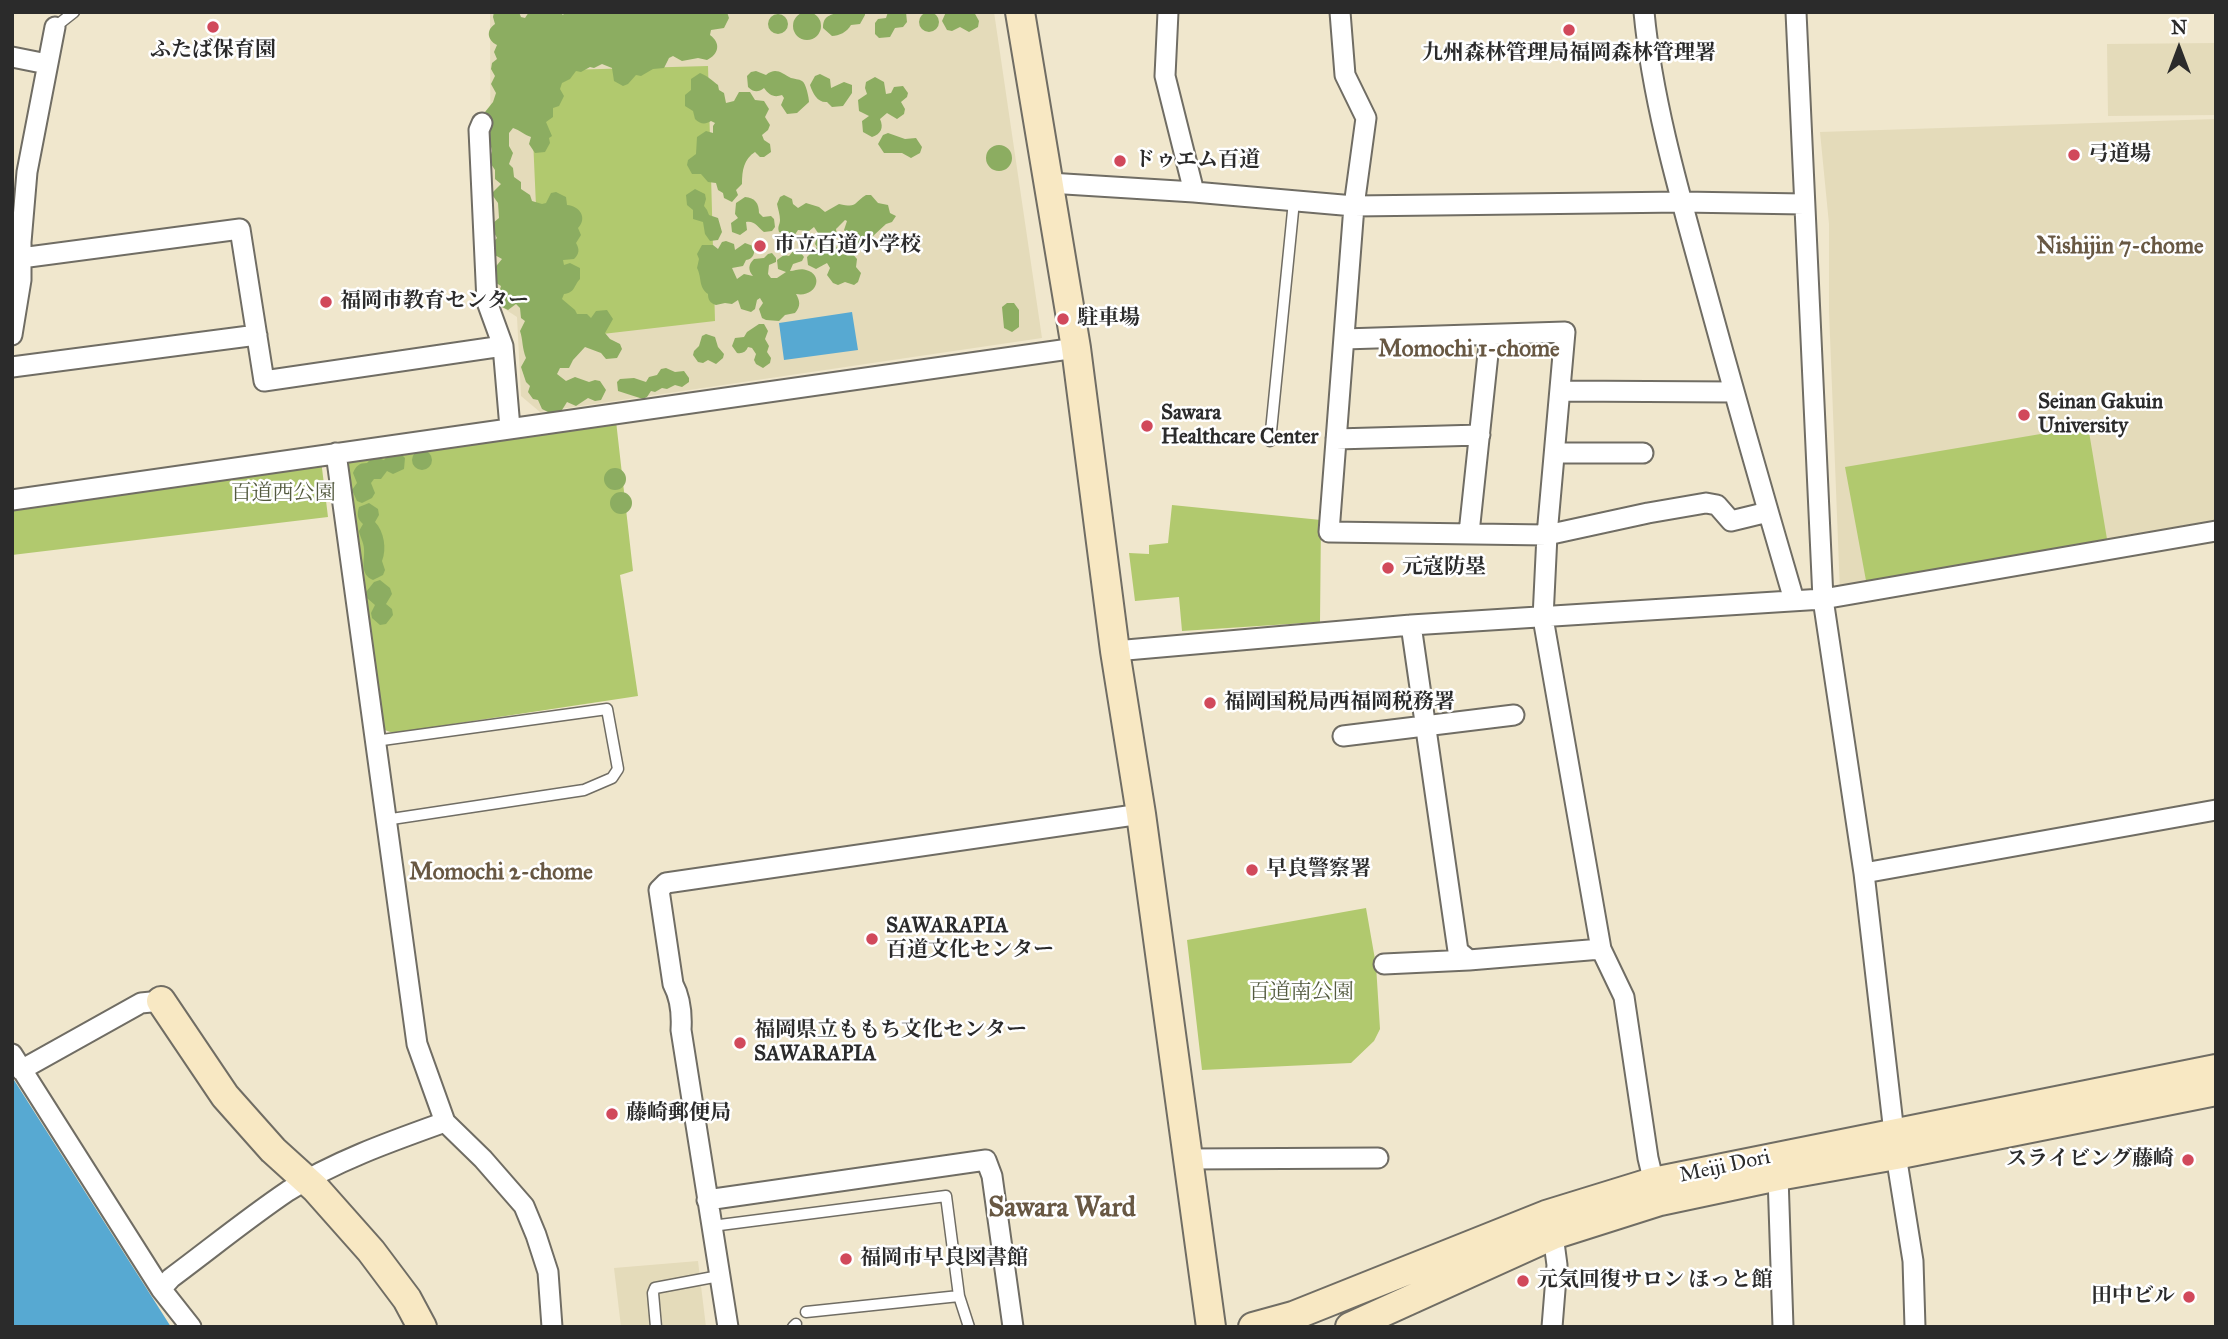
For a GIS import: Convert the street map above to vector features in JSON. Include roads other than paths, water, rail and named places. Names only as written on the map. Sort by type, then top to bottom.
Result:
[{"type":"street","points":[[1020,12],[1076,348],[1115,651],[1141,814],[1210,1327]]},
{"type":"street","points":[[1168,12],[1166,76],[1194,191]]},
{"type":"street","points":[[1340,12],[1345,75],[1366,118],[1354,206],[1329,532],[1547,535],[1706,503],[1717,505],[1731,520],[1768,512]]},
{"type":"street","points":[[1644,12],[1646,36],[1682,202],[1794,600]]},
{"type":"street","points":[[1796,12],[1823,599],[1864,873],[1895,1144],[1913,1261],[1915,1327]]},
{"type":"street","points":[[12,335],[21,281],[27,172],[55,27]]},
{"type":"street","points":[[12,57],[47,64]]},
{"type":"street","points":[[482,123],[479,130],[487,302],[503,346],[510,428]]},
{"type":"street","points":[[1049,183],[1194,191],[1354,206],[1682,202],[1804,204]]},
{"type":"street","points":[[21,258],[240,229],[264,381],[503,346]]},
{"type":"street","points":[[1344,339],[1565,332],[1547,535],[1543,618],[1601,950],[1624,997],[1648,1157],[1657,1192]]},
{"type":"street","points":[[12,367],[257,334]]},
{"type":"street","points":[[1469,533],[1490,334]]},
{"type":"street","points":[[12,500],[1076,348]]},
{"type":"street","points":[[1560,391],[1734,392]]},
{"type":"street","points":[[1336,439],[1480,435]]},
{"type":"street","points":[[336,453],[417,1044],[445,1122],[483,1159],[524,1206],[548,1272],[552,1327]]},
{"type":"street","points":[[1555,453],[1643,453]]},
{"type":"street","points":[[1115,651],[1411,625],[1823,599],[2216,531]]},
{"type":"street","points":[[1411,625],[1458,951],[1469,960]]},
{"type":"street","points":[[1343,736],[1514,715]]},
{"type":"street","points":[[1864,873],[2216,810]]},
{"type":"street","points":[[728,1327],[681,1030],[679,995],[673,984],[659,890],[666,883],[1141,814]]},
{"type":"street","points":[[1384,964],[1601,950]]},
{"type":"street","points":[[191,1327],[161,1289],[17,1062],[141,1003],[161,1001],[225,1096],[371,1251],[407,1299],[422,1327]]},
{"type":"street","name":"Meiji Dori","points":[[1252,1327],[1293,1316],[1546,1215],[1895,1144],[2216,1069]]},
{"type":"street","name":"Meiji Dori","points":[[1350,1327],[1553,1235],[1657,1192],[1778,1176],[1895,1144],[2216,1091]]},
{"type":"street","points":[[161,1289],[289,1191],[390,1141],[445,1122]]},
{"type":"street","points":[[1188,1159],[1378,1158]]},
{"type":"street","points":[[707,1200],[986,1160],[992,1176],[1013,1327]]},
{"type":"street","points":[[1778,1176],[1783,1327]]},
{"type":"street","points":[[1552,1327],[1557,1265],[1553,1235]]},
{"type":"lane","points":[[55,27],[74,12]]},
{"type":"lane","points":[[1270,441],[1294,201]]},
{"type":"lane","points":[[375,741],[607,709],[618,769],[612,778],[584,790],[385,820]]},
{"type":"lane","points":[[712,1226],[946,1196],[959,1296],[969,1327]]},
{"type":"lane","points":[[656,1327],[653,1293],[655,1288],[719,1276]]},
{"type":"lane","points":[[806,1312],[959,1296]]},
{"type":"water","points":[[852,312],[858,350],[784,360],[779,323]]},
{"type":"water","points":[[12,1076],[14,1080],[171,1327],[12,1327]]},
{"type":"place","name":"ふたば保育園","points":[[213,27]]},
{"type":"place","name":"九州森林管理局福岡森林管理署","points":[[1569,30]]},
{"type":"place","name":"弓道場","points":[[2074,155]]},
{"type":"place","name":"ドゥエム百道","points":[[1120,161]]},
{"type":"place","name":"市立百道小学校","points":[[760,246]]},
{"type":"place","name":"福岡市教育センター","points":[[326,302]]},
{"type":"place","name":"駐車場","points":[[1063,319]]},
{"type":"place","name":"Seinan Gakuin University","points":[[2024,415]]},
{"type":"place","name":"Sawara Healthcare Center","points":[[1147,426]]},
{"type":"place","name":"元寇防塁","points":[[1388,568]]},
{"type":"place","name":"福岡国税局西福岡税務署","points":[[1210,703]]},
{"type":"place","name":"早良警察署","points":[[1252,870]]},
{"type":"place","name":"SAWARAPIA 百道文化センター","points":[[872,939]]},
{"type":"place","name":"福岡県立ももち文化センター SAWARAPIA","points":[[740,1043]]},
{"type":"place","name":"藤崎郵便局","points":[[612,1114]]},
{"type":"place","name":"スライビング藤崎","points":[[2188,1160]]},
{"type":"place","name":"福岡市早良図書館","points":[[846,1259]]},
{"type":"place","name":"元気回復サロン ほっと館","points":[[1523,1281]]},
{"type":"place","name":"田中ビル","points":[[2189,1297]]},
{"type":"district","name":"Nishijin 7-chome","points":[[2120,247]]},
{"type":"district","name":"Momochi 1-chome","points":[[1469,350]]},
{"type":"district","name":"Momochi 2-chome","points":[[501,873]]},
{"type":"district","name":"Sawara Ward","points":[[1062,1209]]},
{"type":"park label","name":"百道西公園","points":[[283,494]]},
{"type":"park label","name":"百道南公園","points":[[1301,993]]}]
